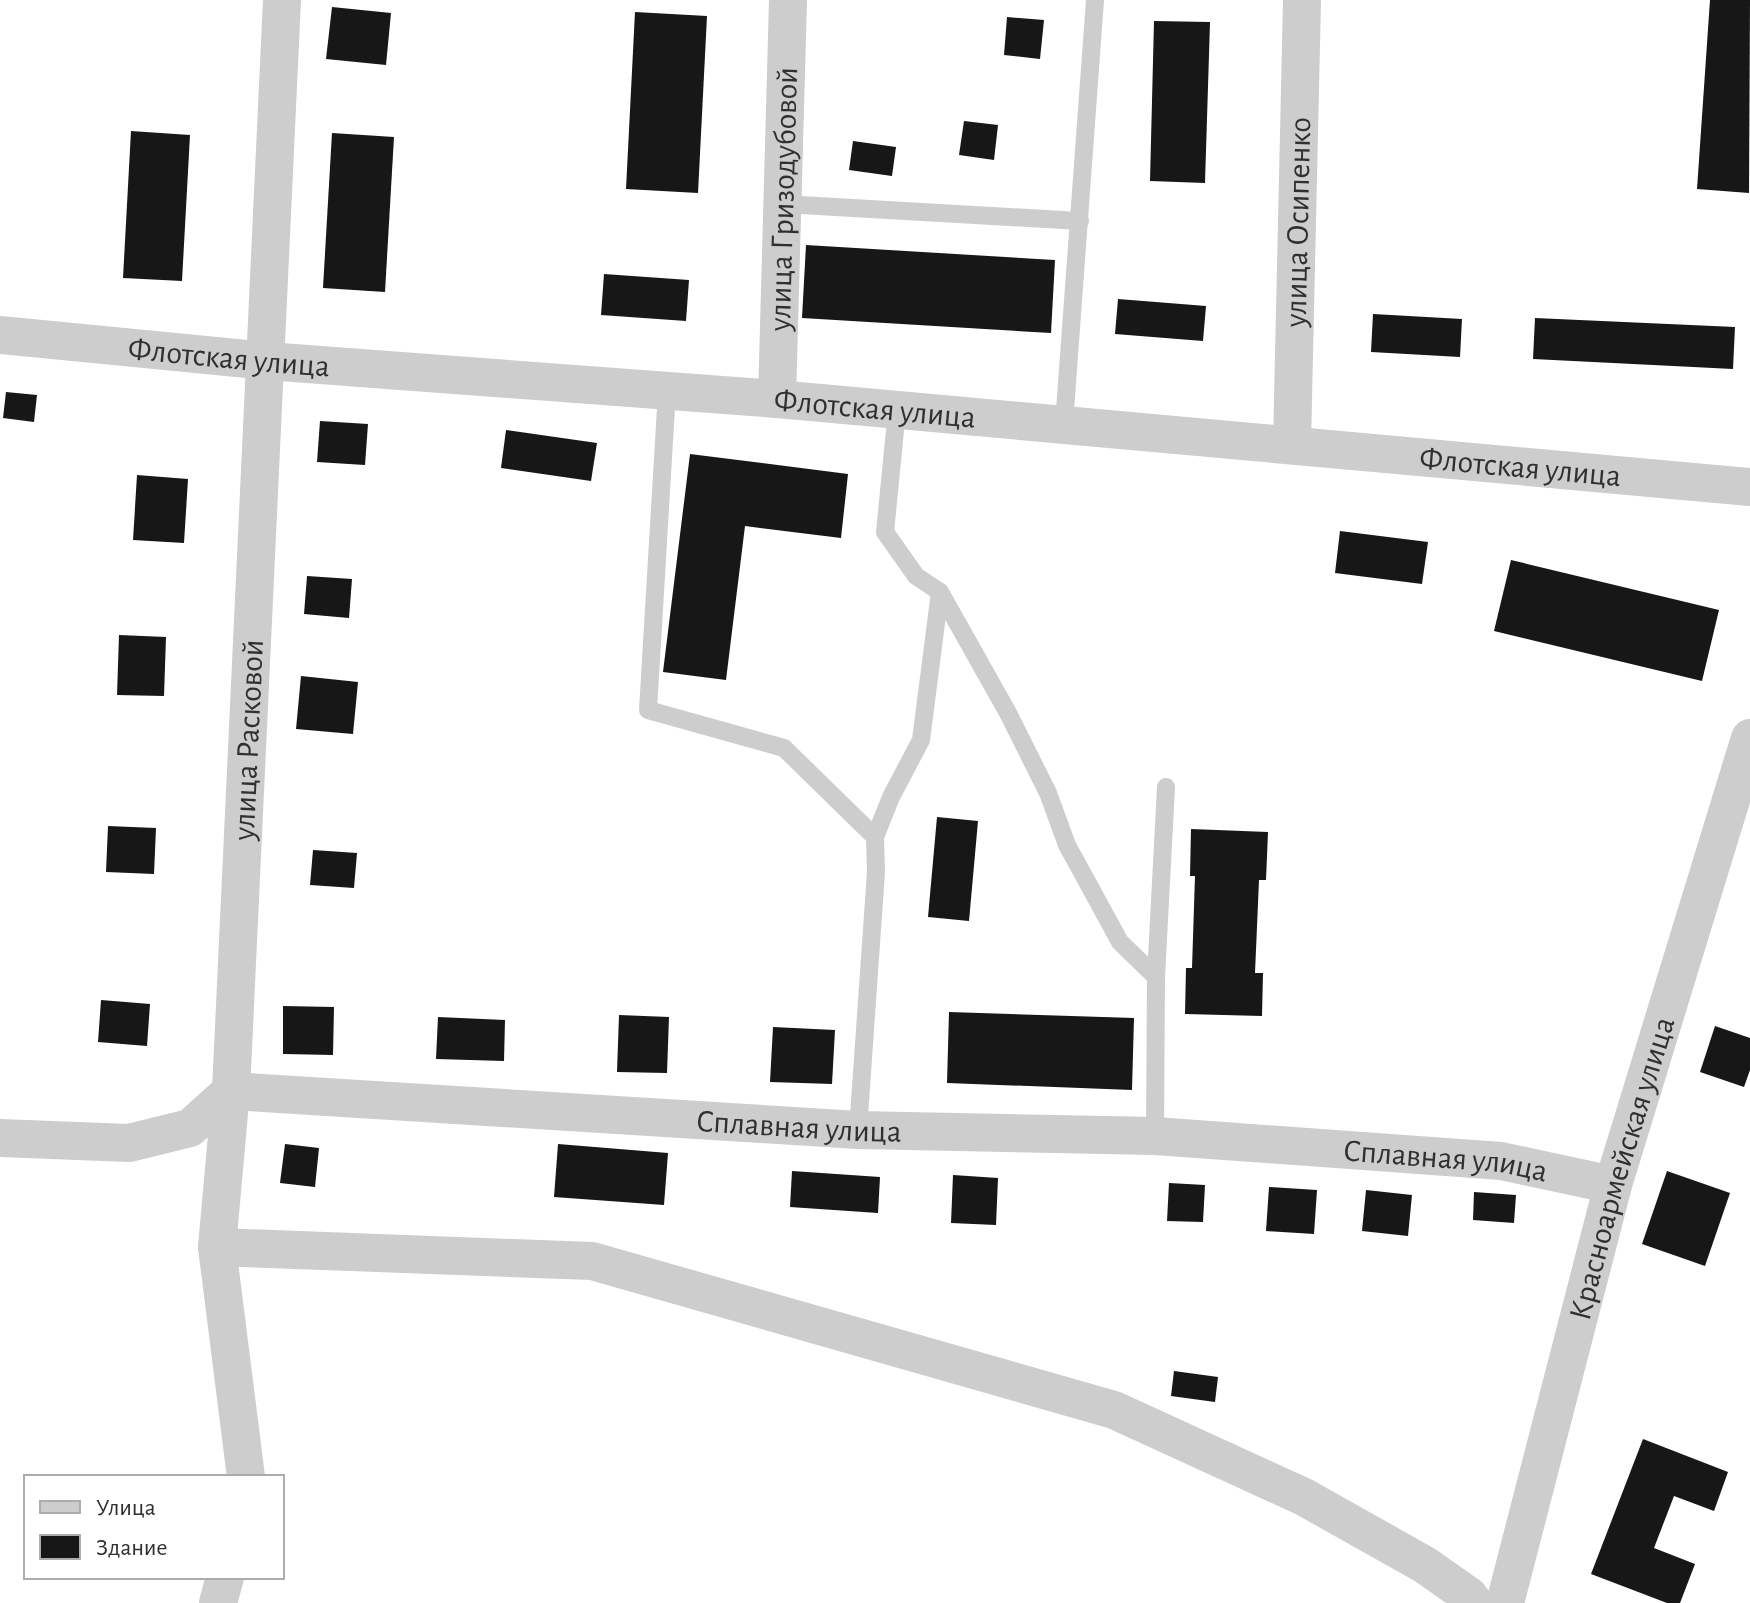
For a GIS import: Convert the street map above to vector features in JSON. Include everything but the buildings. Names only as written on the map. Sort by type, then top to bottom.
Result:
[{"type":"street","name":"улица Расковой","points":[[246,1475],[217,1247],[231,1091],[282,0]]},
{"type":"street","name":"улица Гризодубовой","points":[[777,399],[788,0]]},
{"type":"street","name":"улица Осипенко","points":[[1292,444],[1302,0]]},
{"type":"street","name":"Флотская улица","points":[[0,335],[267,361],[777,399],[1750,487]]},
{"type":"street","name":"Красноармейская улица","points":[[1505,1603],[1613,1185],[1750,738]]},
{"type":"street","name":"Сплавная улица","points":[[231,1091],[858,1130],[1155,1136],[1501,1161],[1613,1185]]},
{"type":"street","points":[[0,1138],[129,1143],[190,1128],[231,1091]]},
{"type":"street","points":[[217,1247],[592,1261],[1114,1410],[1304,1497],[1425,1565],[1469,1596],[1474,1603]]},
{"type":"street","points":[[218,1603],[224,1579]]},
{"type":"lane","points":[[1064,424],[1095,0]]},
{"type":"lane","points":[[783,204],[1080,221]]},
{"type":"lane","points":[[667,391],[648,710],[784,748],[875,837]]},
{"type":"lane","points":[[897,410],[885,532],[916,576],[940,592],[1008,713],[1048,793],[1067,845],[1120,942],[1156,977]]},
{"type":"lane","points":[[858,1130],[876,872],[875,837],[891,797],[921,740],[940,592]]},
{"type":"lane","points":[[1155,1136],[1156,977],[1166,787]]}]
